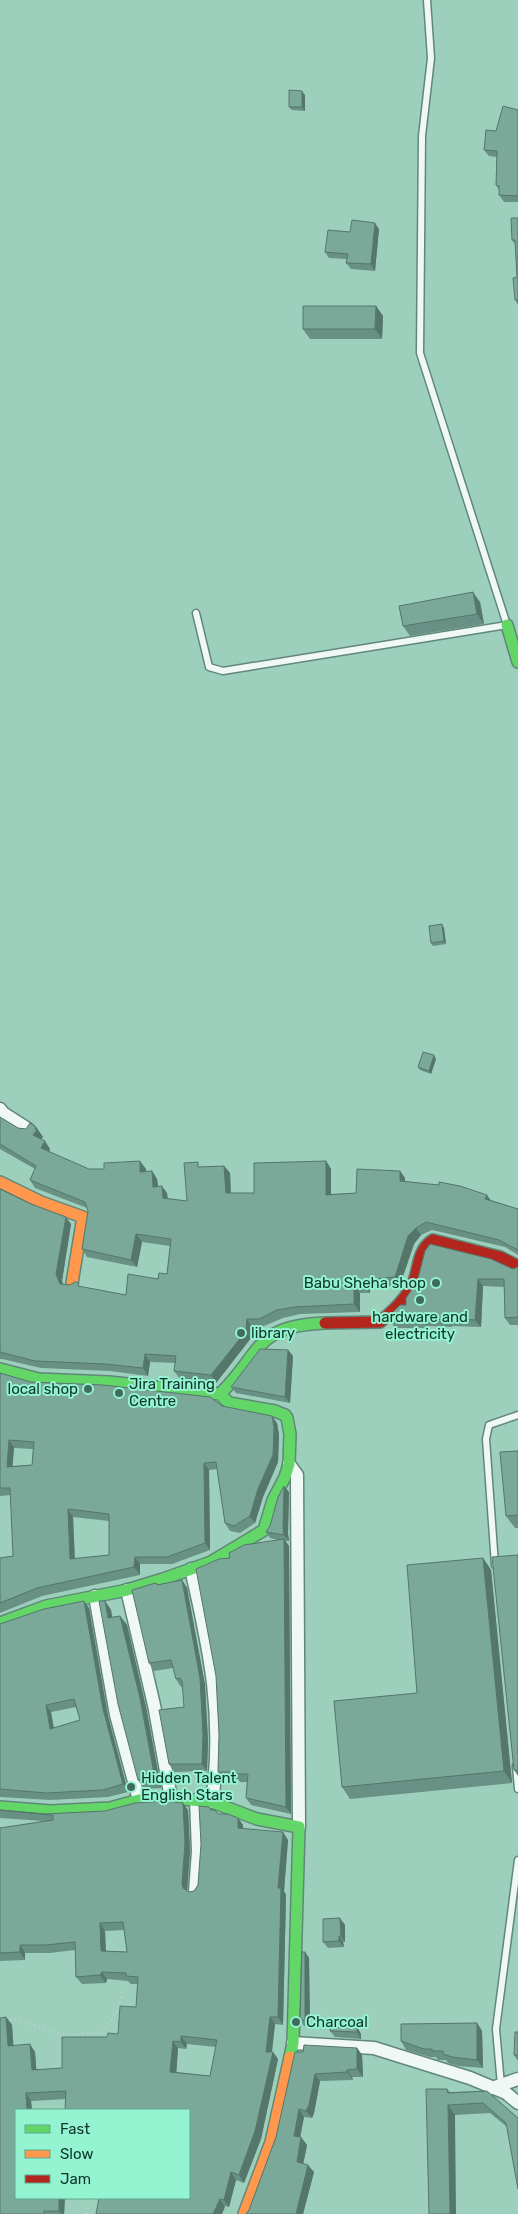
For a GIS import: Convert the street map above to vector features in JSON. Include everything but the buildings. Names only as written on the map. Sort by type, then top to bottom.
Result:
[{"type":"street","points":[[507,625],[518,662]]},
{"type":"street","points":[[0,1109],[3,1113],[28,1129]]},
{"type":"street","points":[[0,1182],[28,1197],[83,1217],[72,1282]]},
{"type":"street","points":[[220,1394],[228,1387],[266,1338],[289,1326],[380,1322],[403,1300],[413,1284],[422,1250],[426,1244],[433,1240],[500,1257],[518,1266]]},
{"type":"street","points":[[0,1369],[40,1379],[109,1382],[220,1394],[229,1403],[285,1415],[290,1434],[289,1464],[285,1477],[273,1500],[264,1530],[243,1544],[211,1562],[127,1590],[46,1606],[0,1623]]},
{"type":"street","points":[[244,2214],[271,2142],[294,2043],[299,1828],[297,1485],[296,1475],[289,1464]]},
{"type":"street","points":[[191,1569],[208,1642],[216,1699],[217,1770],[212,1802]]},
{"type":"street","points":[[127,1590],[154,1705],[171,1798]]},
{"type":"street","points":[[95,1596],[116,1715],[139,1800]]},
{"type":"street","points":[[0,1807],[51,1811],[90,1810],[110,1808],[139,1800],[171,1798],[212,1802],[257,1819],[299,1828]]},
{"type":"street","points":[[195,1892],[198,1851],[196,1800]]},
{"type":"street","points":[[294,2043],[374,2048],[496,2086],[518,2103]]},
{"type":"street","points":[[496,2086],[518,2079]]},
{"type":"lane","points":[[196,613],[209,667],[223,671],[507,625],[420,353],[422,136],[431,58],[427,0]]},
{"type":"lane","points":[[496,1568],[486,1439],[489,1425],[518,1415]]},
{"type":"lane","points":[[515,1761],[518,1790]]},
{"type":"lane","points":[[496,2086],[496,2029],[518,1860]]},
{"type":"path","points":[[97,1940],[106,1940],[108,1955]]},
{"type":"path","points":[[0,2018],[15,2020],[67,2036],[103,2032],[118,2010],[124,1986],[114,1970]]},
{"type":"path","points":[[86,2214],[90,2199]]},
{"type":"traffic: fast","points":[[507,625],[518,662]]},
{"type":"traffic: fast","points":[[0,1369],[39,1379],[109,1382],[220,1394],[253,1354],[271,1336],[284,1329],[325,1323]]},
{"type":"traffic: fast","points":[[0,1623],[46,1606],[127,1590],[163,1579],[211,1562],[264,1530],[273,1500],[285,1477],[289,1464],[290,1434],[287,1418],[285,1415],[275,1411],[229,1403],[220,1394]]},
{"type":"traffic: fast","points":[[0,1807],[51,1811],[110,1808],[139,1800],[171,1798],[212,1802],[257,1819],[299,1827],[293,2043],[290,2057]]},
{"type":"traffic: slow","points":[[0,1182],[41,1202],[83,1217],[72,1283]]},
{"type":"traffic: slow","points":[[244,2214],[271,2142],[290,2057]]},
{"type":"traffic: jam","points":[[325,1323],[380,1322],[406,1296],[415,1280],[421,1255],[433,1240],[500,1257],[518,1266]]},
{"type":"place","name":"Babu Sheha shop","points":[[436,1283]]},
{"type":"place","name":"hardware and electricity","points":[[420,1300]]},
{"type":"place","name":"library","points":[[241,1333]]},
{"type":"place","name":"local shop","points":[[88,1389]]},
{"type":"place","name":"Jira Training Centre","points":[[119,1393]]},
{"type":"place","name":"Hidden Talent English Stars","points":[[131,1787]]},
{"type":"place","name":"Charcoal","points":[[296,2022]]}]
